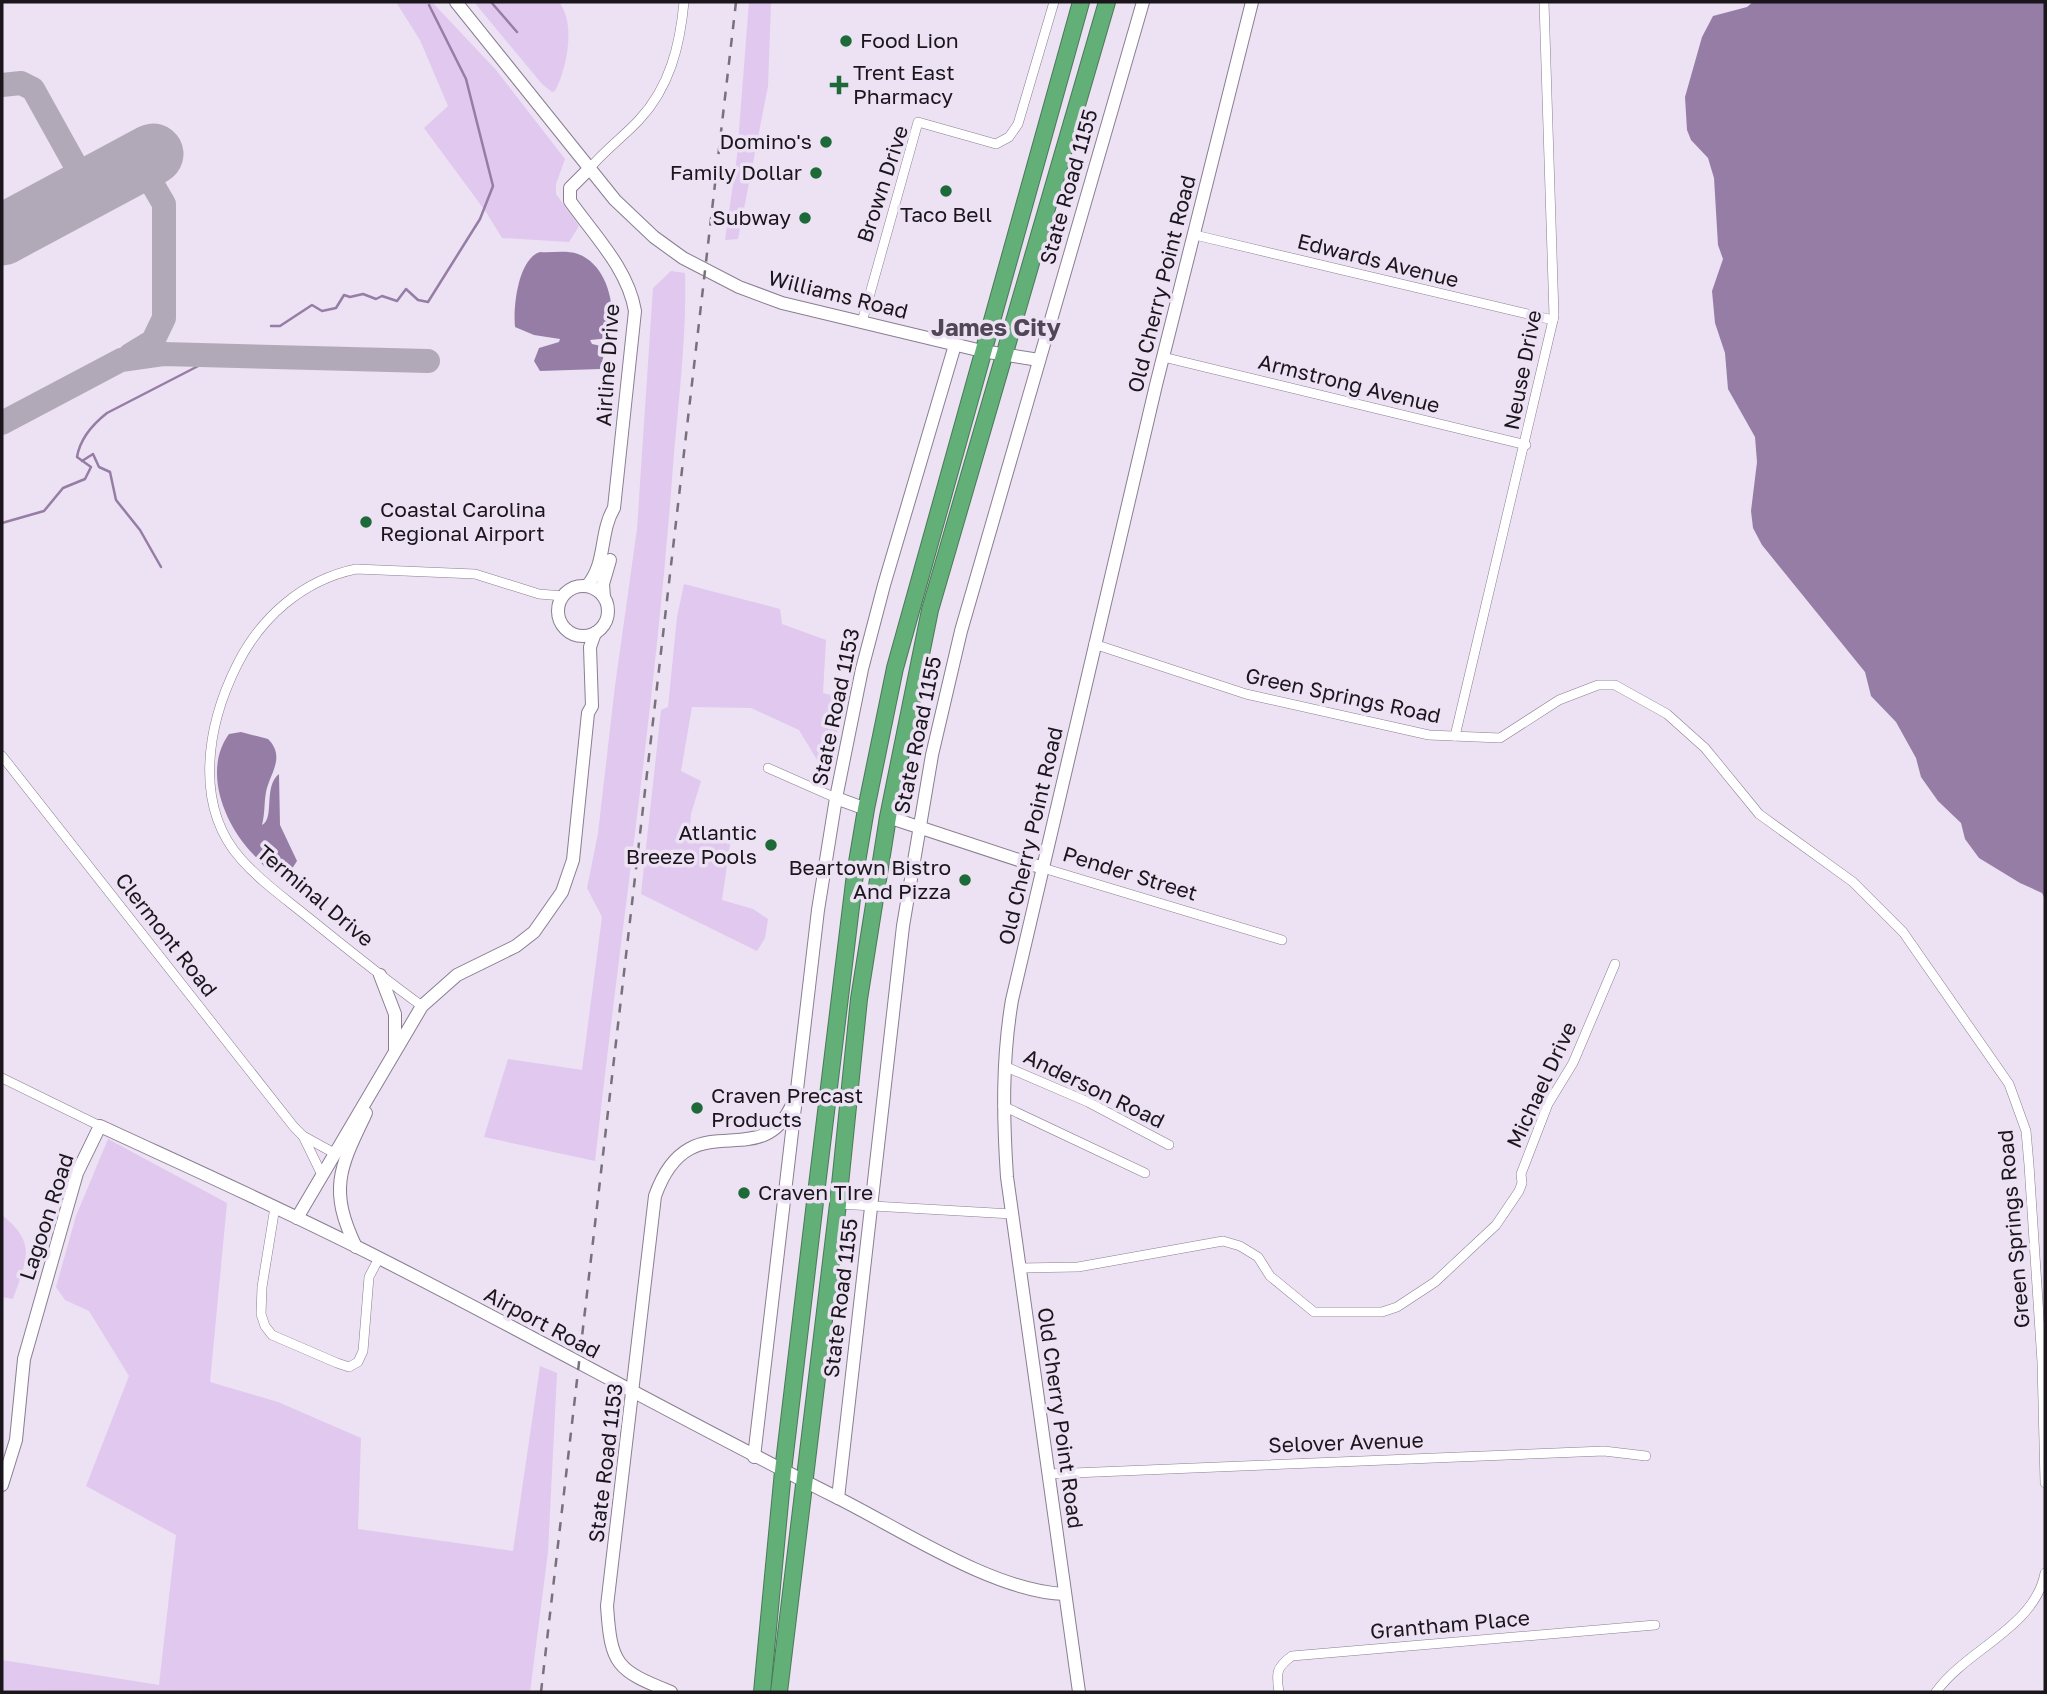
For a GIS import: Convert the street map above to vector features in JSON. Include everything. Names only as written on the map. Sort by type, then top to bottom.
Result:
[{"type":"highway","points":[[762,1692],[783,1471],[855,874],[866,809],[895,668],[1081,2]]},
{"type":"highway","points":[[779,1692],[806,1482],[859,999],[888,817],[930,610],[1107,2]]},
{"type":"street","name":"Williams Road","points":[[456,2],[589,169],[634,219],[683,258],[760,297],[955,345],[1039,360]]},
{"type":"street","points":[[589,169],[605,150],[640,120],[667,80],[681,38],[684,2]]},
{"type":"street","name":"Brown Drive","points":[[862,322],[872,276],[918,122],[996,144],[1009,137],[1018,124],[1054,2]]},
{"type":"street","name":"State Road 1155","points":[[838,1498],[903,926],[918,828],[954,658],[1143,2]]},
{"type":"street","name":"Old Cherry Point Road","points":[[1079,1692],[1012,1214],[1003,1106],[1004,1066],[1012,1000],[1094,644],[1252,2]]},
{"type":"street","name":"Neuse Drive","points":[[1455,736],[1553,320],[1544,2]]},
{"type":"street","name":"Airline Drive","points":[[589,169],[570,188],[570,201],[620,270],[629,286],[635,311],[614,508]]},
{"type":"street","name":"Edwards Avenue","points":[[1195,235],[1553,320]]},
{"type":"street","name":"State Road 1153","points":[[754,1457],[820,898],[836,798],[862,669],[884,585],[955,345]]},
{"type":"street","name":"Armstrong Avenue","points":[[1163,357],[1525,445]]},
{"type":"street","points":[[587,586],[599,569],[609,516],[614,508]]},
{"type":"street","points":[[298,1218],[422,1006],[457,975],[508,951],[534,932],[562,892],[573,860],[588,713],[592,706],[590,647],[595,634],[607,621],[608,605],[603,584],[617,517],[614,508]]},
{"type":"street","name":"Terminal Drive","points":[[422,1006],[264,882],[240,858],[222,831],[211,801],[208,770],[218,715],[245,648],[257,631],[287,602],[326,579],[356,569],[475,574],[539,594],[563,596]]},
{"type":"street","points":[[588,713],[584,706],[581,648],[575,635],[559,619],[559,603],[563,596],[574,588],[587,586],[604,597]]},
{"type":"street","points":[[575,635],[595,634]]},
{"type":"street","name":"Green Springs Road","points":[[1094,644],[1246,694],[1429,735],[1500,738],[1572,694],[1598,685],[1615,685],[1667,714],[1705,748],[1759,814],[1853,882],[1903,932],[2009,1084],[2026,1130],[2041,1349],[2045,1483]]},
{"type":"street","name":"Clermont Road","points":[[2,756],[303,1136],[322,1175]]},
{"type":"street","points":[[768,768],[866,809]]},
{"type":"street","name":"Pender Street","points":[[888,817],[1043,868],[1282,940]]},
{"type":"street","name":"Michael Drive","points":[[1020,1268],[1078,1267],[1223,1241],[1240,1246],[1258,1257],[1269,1276],[1314,1312],[1382,1312],[1397,1307],[1436,1282],[1482,1240],[1519,1191],[1521,1174],[1548,1104],[1573,1063],[1615,964]]},
{"type":"street","points":[[380,975],[395,1014],[395,1049]]},
{"type":"street","name":"Anderson Road","points":[[1004,1066],[1088,1102],[1169,1145]]},
{"type":"street","name":"Airport Road","points":[[2,1078],[379,1258],[754,1457],[1009,1583],[1042,1593],[1065,1594]]},
{"type":"street","name":"State Road 1153","points":[[671,1692],[637,1678],[622,1666],[610,1648],[607,1606],[655,1196],[663,1172],[677,1155],[700,1142],[752,1140],[780,1125],[792,1108],[798,1086]]},
{"type":"street","points":[[356,1247],[339,1204],[338,1178],[369,1107],[371,1091]]},
{"type":"street","points":[[1003,1106],[1145,1173]]},
{"type":"street","name":"Lagoon Road","points":[[2,1485],[16,1440],[24,1359],[77,1174],[100,1126]]},
{"type":"street","name":"Clermont Road","points":[[303,1136],[334,1153]]},
{"type":"street","points":[[838,1203],[1012,1214]]},
{"type":"street","points":[[275,1207],[261,1314],[272,1335],[284,1341],[344,1366],[358,1362],[365,1339],[369,1277],[379,1258]]},
{"type":"street","name":"Selover Avenue","points":[[1049,1474],[1604,1451],[1646,1456]]},
{"type":"street","points":[[1936,1692],[1957,1667],[2009,1629],[2039,1595],[2045,1573]]},
{"type":"street","name":"Grantham Place","points":[[1279,1692],[1276,1674],[1281,1664],[1292,1656],[1655,1625]]},
{"type":"shaded area","points":[[396,2],[432,2],[496,70],[565,159],[556,184],[556,194],[579,226],[569,242],[502,238],[424,128],[448,106],[420,40]]},
{"type":"shaded area","points":[[474,2],[559,2],[567,22],[568,46],[555,91],[552,92],[542,84]]},
{"type":"shaded area","points":[[749,2],[771,2],[768,86],[738,239],[725,240],[737,156]]},
{"type":"shaded area","points":[[1753,2],[2045,2],[2045,899],[2042,893],[1979,858],[1965,839],[1961,823],[1938,801],[1921,777],[1916,758],[1896,722],[1871,696],[1865,672],[1762,545],[1753,528],[1751,511],[1757,462],[1755,437],[1728,389],[1725,353],[1715,323],[1712,291],[1723,259],[1718,245],[1714,178],[1708,158],[1691,140],[1687,130],[1685,97],[1702,37],[1713,16],[1747,7]]},
{"type":"shaded area","points":[[540,252],[578,254],[597,268],[603,278],[611,301],[610,338],[590,340],[592,344],[606,347],[600,369],[540,371],[534,361],[539,348],[559,342],[560,339],[534,335],[515,327],[518,285],[527,264]]},
{"type":"shaded area","points":[[671,271],[685,273],[685,325],[665,564],[595,1161],[484,1137],[508,1059],[582,1070],[602,917],[587,888],[598,833],[637,529],[653,288]]},
{"type":"shaded area","points":[[684,584],[780,609],[782,624],[826,640],[823,693],[844,698],[828,778],[799,730],[751,708],[692,707],[681,771],[701,781],[691,814],[689,835],[730,844],[722,900],[753,909],[768,919],[765,938],[757,951],[641,894],[661,710],[668,707],[677,617]]},
{"type":"shaded area","points":[[241,732],[268,739],[276,752],[275,765],[266,792],[262,825],[268,816],[271,786],[279,774],[280,825],[297,861],[288,875],[272,872],[253,854],[234,828],[220,797],[217,764],[221,749],[229,734]]},
{"type":"shaded area","points":[[108,1139],[227,1203],[210,1382],[278,1402],[361,1438],[358,1529],[513,1551],[540,1366],[557,1373],[548,1552],[530,1692],[2,1690],[2,1660],[159,1685],[176,1535],[86,1486],[129,1376],[89,1311],[65,1300],[56,1287],[76,1216]]},
{"type":"shaded area","points":[[2,1215],[21,1235],[25,1244],[25,1263],[13,1299],[2,1297]]},
{"type":"waterway","points":[[491,2],[517,32]]},
{"type":"waterway","points":[[271,326],[280,326],[312,305],[322,311],[336,308],[344,295],[350,297],[363,294],[376,299],[382,296],[397,301],[406,289],[418,300],[428,302],[480,219],[493,186],[466,79],[429,5]]},
{"type":"waterway","points":[[2,523],[44,511],[63,488],[85,479],[91,467],[77,457],[79,450],[88,432],[107,413],[206,362]]},
{"type":"waterway","points":[[82,461],[93,454],[99,467],[110,472],[116,500],[140,530],[161,567]]},
{"type":"taxiway","points":[[2,85],[21,83],[33,89],[88,188]]},
{"type":"taxiway","points":[[130,355],[153,341],[164,318],[164,204],[139,161]]},
{"type":"taxiway","points":[[2,423],[121,360],[163,354],[428,361]]},
{"type":"runway","points":[[2,235],[153,154]]},
{"type":"railway","points":[[541,1692],[736,2]]},
{"type":"place","name":"Food Lion","points":[[846,41]]},
{"type":"place","name":"Trent East Pharmacy","points":[[839,85]]},
{"type":"place","name":"Domino's","points":[[826,142]]},
{"type":"place","name":"Family Dollar","points":[[816,173]]},
{"type":"place","name":"Taco Bell","points":[[946,191]]},
{"type":"place","name":"Subway","points":[[805,218]]},
{"type":"place","name":"Coastal Carolina Regional Airport","points":[[366,522]]},
{"type":"place","name":"Atlantic Breeze Pools","points":[[771,845]]},
{"type":"place","name":"Beartown Bistro And Pizza","points":[[965,880]]},
{"type":"place","name":"Craven Precast Products","points":[[697,1108]]},
{"type":"place","name":"Craven TIre","points":[[744,1193]]},
{"type":"district","name":"James City","points":[[996,328]]}]
